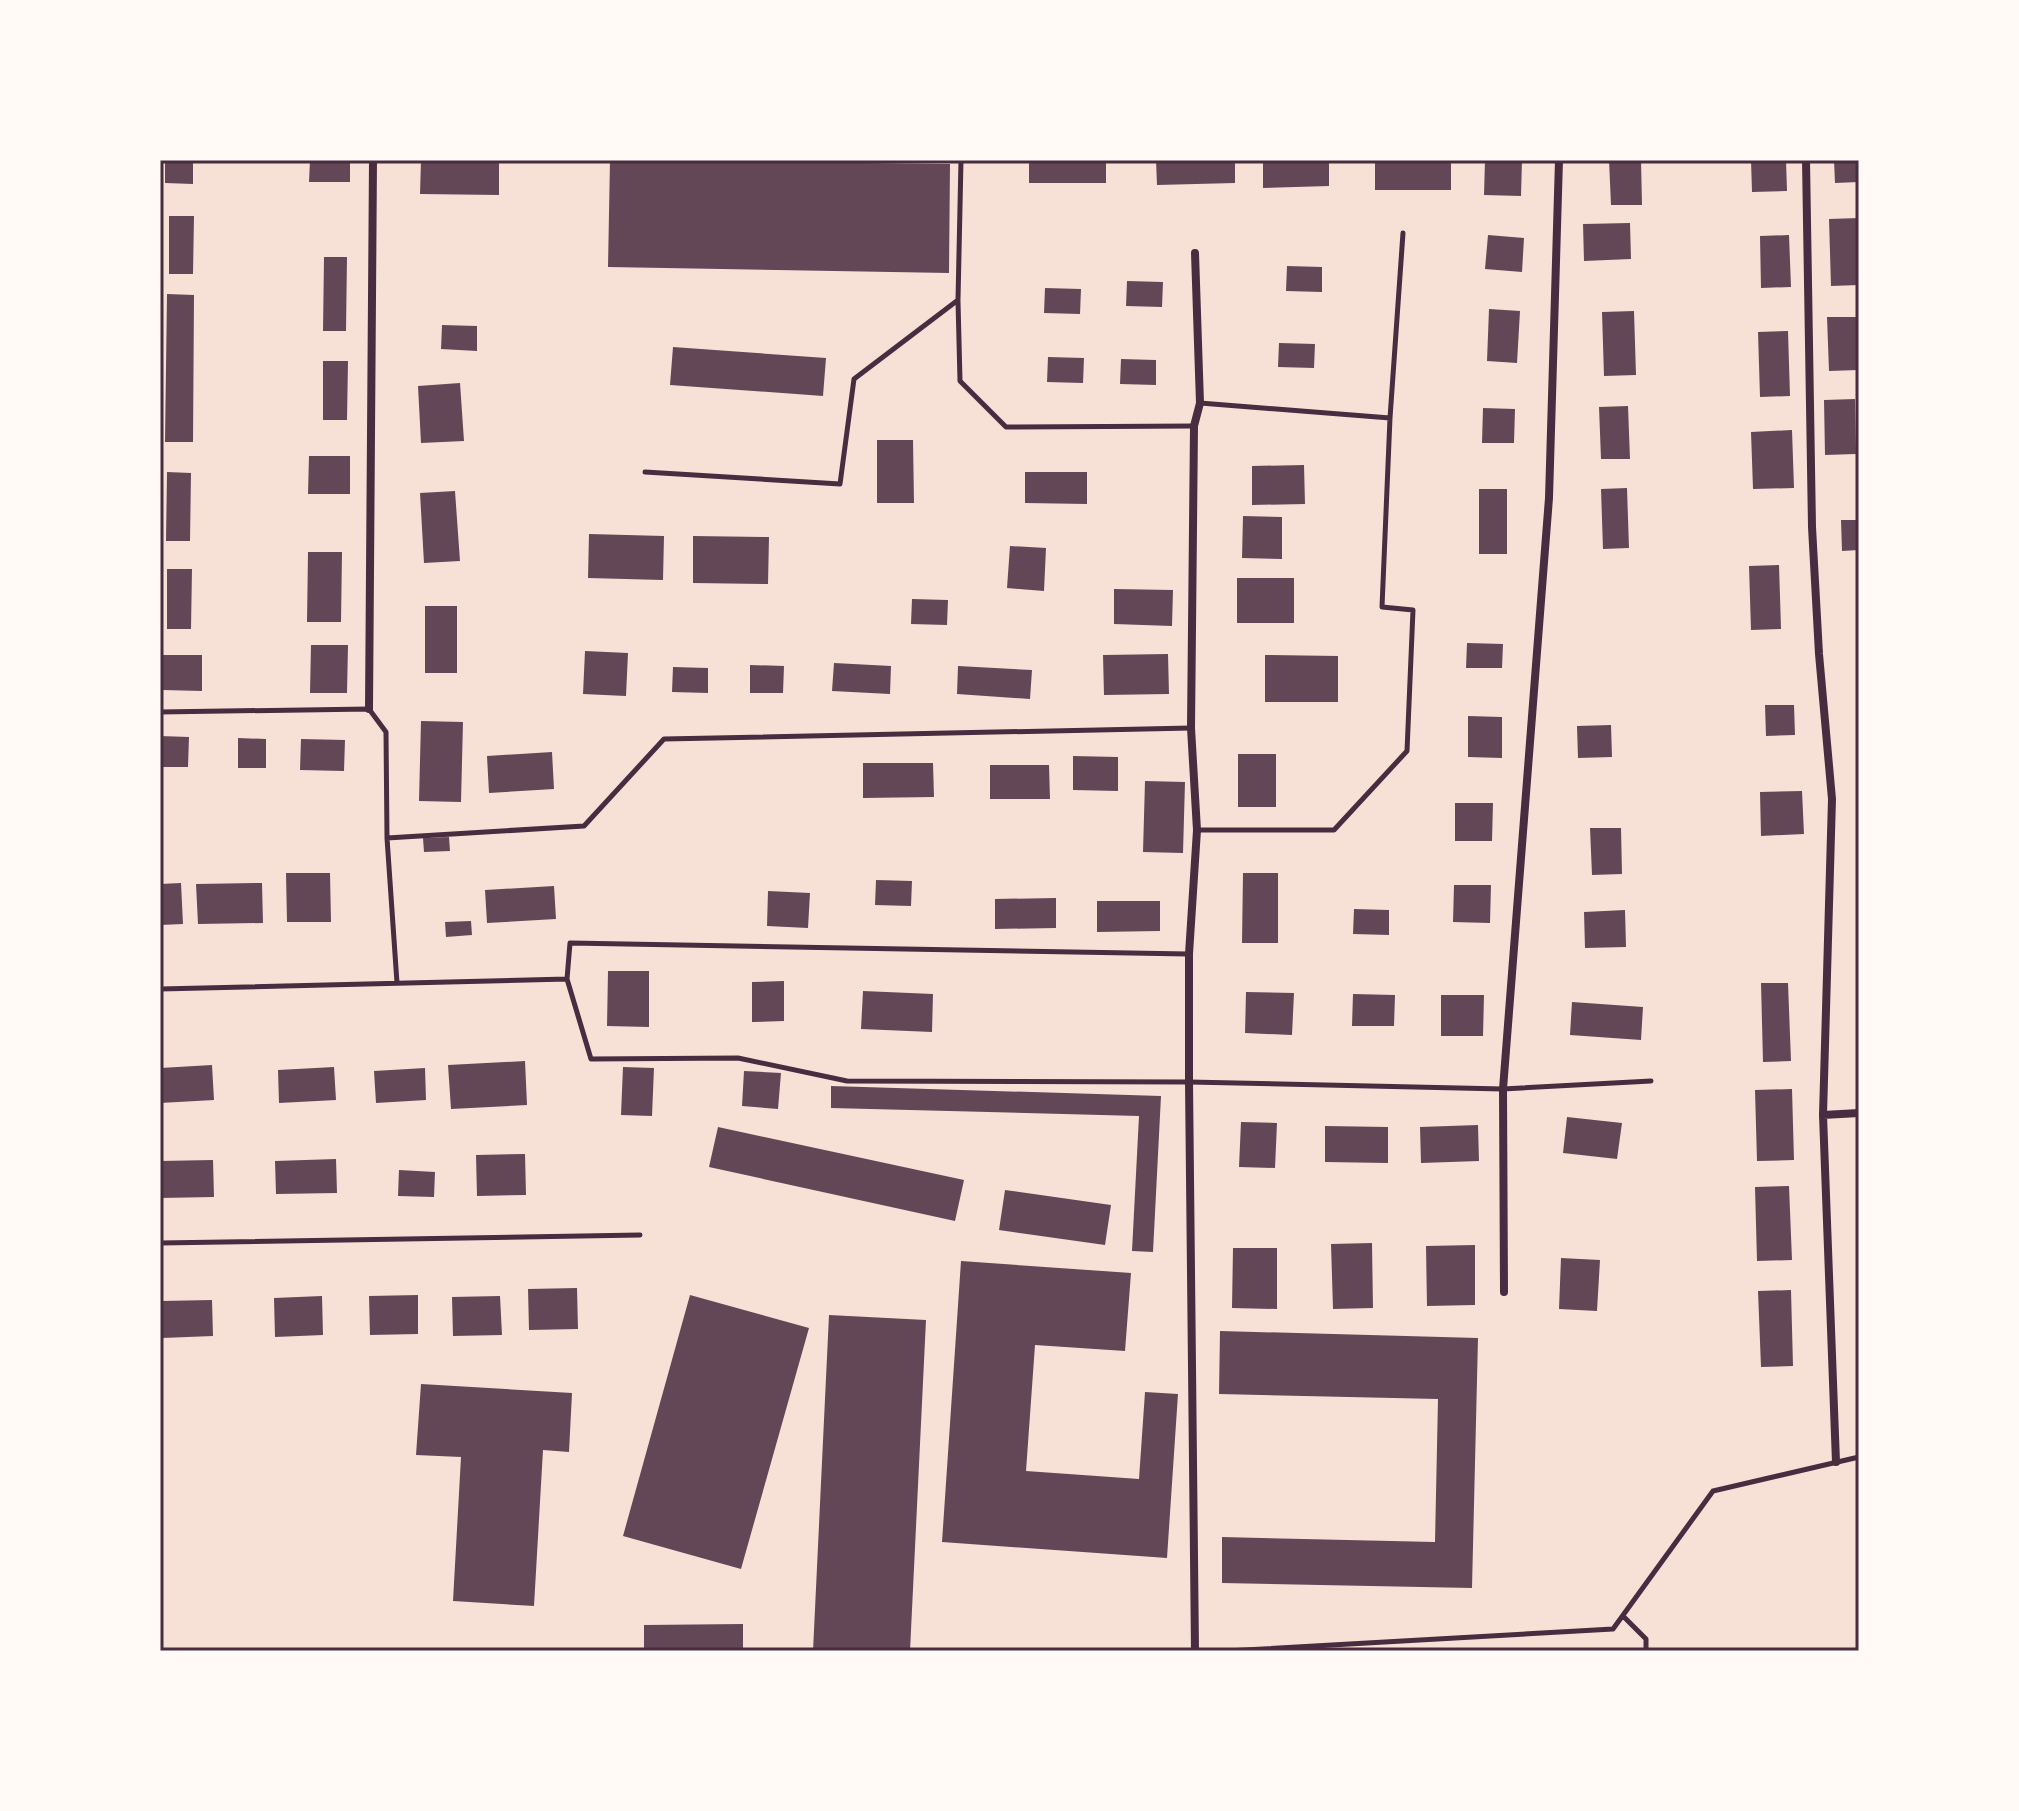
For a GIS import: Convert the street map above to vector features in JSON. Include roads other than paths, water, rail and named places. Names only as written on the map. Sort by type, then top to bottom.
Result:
[{"type":"street","points":[[369,709],[373,160]]},
{"type":"street","points":[[1504,1292],[1503,1089],[1549,498],[1559,160]]},
{"type":"street","points":[[1806,160],[1812,527],[1832,799],[1823,1115],[1836,1462]]},
{"type":"street","points":[[1195,253],[1200,403],[1194,426],[1191,728],[1197,830],[1189,954],[1195,1651]]},
{"type":"street","points":[[1823,1115],[1859,1113]]},
{"type":"lane","points":[[961,160],[960,381],[1006,427],[1194,426]]},
{"type":"lane","points":[[1197,830],[1334,830],[1407,751],[1413,610],[1382,607],[1390,418],[1403,233]]},
{"type":"lane","points":[[645,472],[840,484],[854,379],[958,300]]},
{"type":"lane","points":[[1200,403],[1390,418]]},
{"type":"lane","points":[[160,712],[369,709],[386,732],[387,838],[397,983]]},
{"type":"lane","points":[[387,838],[584,826],[664,739],[1191,728]]},
{"type":"lane","points":[[1189,954],[570,943],[567,979],[591,1059],[738,1058],[847,1081],[1189,1082],[1503,1089],[1651,1081]]},
{"type":"lane","points":[[160,989],[567,979]]},
{"type":"lane","points":[[160,1243],[640,1235]]},
{"type":"lane","points":[[1226,1651],[1613,1629],[1713,1491],[1859,1457]]},
{"type":"lane","points":[[1623,1616],[1646,1639],[1646,1651]]}]
